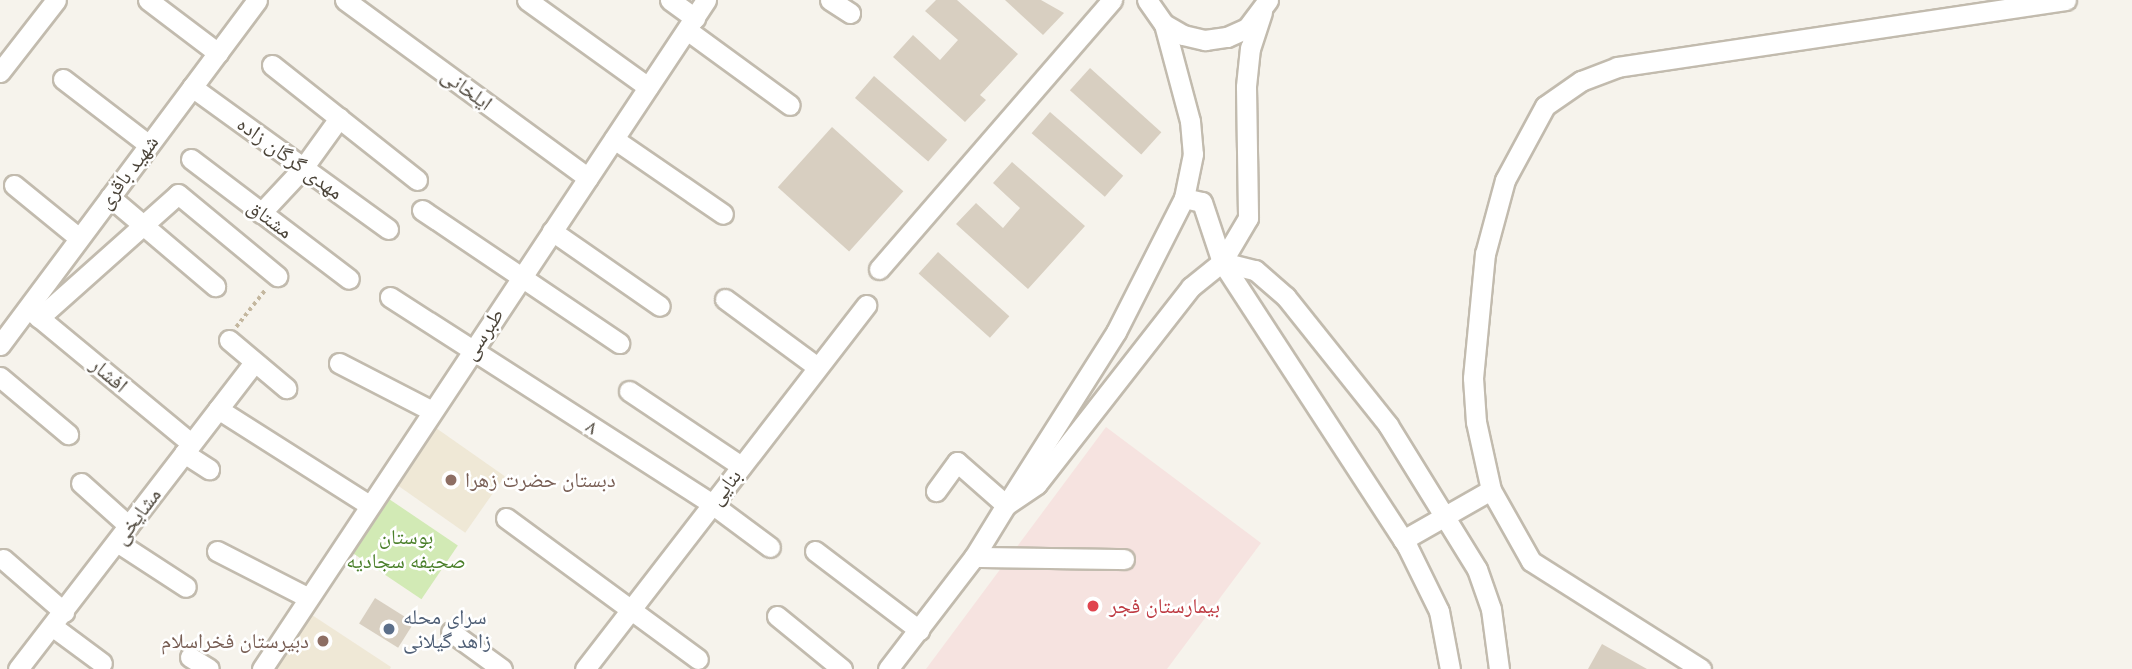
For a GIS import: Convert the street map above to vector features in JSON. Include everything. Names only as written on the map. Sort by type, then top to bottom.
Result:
[{"type":"street","points":[[0,72],[56,0]]},
{"type":"street","points":[[148,0],[218,53]]},
{"type":"street","name":"شهید باقری","points":[[0,345],[34,313],[79,239],[257,0]]},
{"type":"street","name":"ایلخانی","points":[[345,0],[589,178]]},
{"type":"street","points":[[527,0],[648,88]]},
{"type":"street","points":[[670,0],[691,24],[790,105]]},
{"type":"street","name":"طبرسی","points":[[262,669],[307,597],[706,0]]},
{"type":"street","points":[[830,0],[850,13]]},
{"type":"street","points":[[879,269],[1112,0]]},
{"type":"street","points":[[888,669],[974,557],[1116,332],[1184,198],[1193,154],[1190,121],[1164,24],[1147,0]]},
{"type":"street","points":[[1701,669],[1531,561],[1491,490],[1476,422],[1473,378],[1485,254],[1505,180],[1545,106],[1581,81],[1617,67],[2066,0]]},
{"type":"street","points":[[1164,24],[1183,36],[1227,37],[1265,6]]},
{"type":"street","points":[[1006,505],[1037,484],[1191,287],[1222,262],[1248,218],[1246,87],[1250,48],[1265,6]]},
{"type":"street","points":[[272,65],[417,180]]},
{"type":"street","points":[[63,79],[149,145]]},
{"type":"street","name":"مهدی گرگان زاده","points":[[192,87],[387,229]]},
{"type":"street","points":[[261,213],[303,168],[339,118]]},
{"type":"street","points":[[614,139],[723,214]]},
{"type":"street","name":"مشتاق","points":[[191,159],[349,279]]},
{"type":"street","points":[[14,185],[79,239]]},
{"type":"street","points":[[34,313],[144,226],[178,194],[277,276]]},
{"type":"street","points":[[110,197],[215,286]]},
{"type":"street","points":[[1184,198],[1202,202],[1222,262],[1403,540],[1439,611],[1450,669]]},
{"type":"street","points":[[422,210],[619,343]]},
{"type":"street","points":[[552,231],[660,306]]},
{"type":"street","points":[[1222,262],[1255,270],[1286,297],[1388,425],[1477,569],[1491,609],[1499,669]]},
{"type":"street","name":"۸","points":[[390,297],[712,504],[770,547]]},
{"type":"street","points":[[725,299],[816,366]]},
{"type":"street","name":"بنایی","points":[[585,669],[816,366],[866,305]]},
{"type":"street","name":"افشار","points":[[34,313],[209,469]]},
{"type":"street","points":[[229,340],[286,388]]},
{"type":"street","name":"مشایخی","points":[[18,669],[254,362]]},
{"type":"street","points":[[339,363],[432,411]]},
{"type":"street","points":[[0,377],[68,433]]},
{"type":"street","points":[[629,391],[741,466]]},
{"type":"street","points":[[218,409],[369,505]]},
{"type":"street","points":[[936,491],[957,462],[1006,505]]},
{"type":"street","points":[[81,484],[129,526]]},
{"type":"street","points":[[1403,540],[1491,490]]},
{"type":"street","points":[[506,518],[698,659]]},
{"type":"street","points":[[117,542],[186,587]]},
{"type":"street","points":[[217,551],[307,597]]},
{"type":"street","points":[[815,551],[919,631]]},
{"type":"street","points":[[974,557],[1124,559]]},
{"type":"street","points":[[3,559],[102,663]]},
{"type":"street","points":[[777,616],[842,669]]},
{"type":"street","points":[[452,632],[502,669]]},
{"type":"street","points":[[190,657],[209,669]]},
{"type":"path","points":[[229,340],[277,276]]},
{"type":"shaded area","name":"بیمارستان فجر","points":[[1106,427],[1261,543],[1167,669],[926,669]]},
{"type":"shaded area","name":"دبستان حضرت زهرا","points":[[436,428],[505,476],[465,533],[396,485]]},
{"type":"shaded area","name":"دبیرستان فخراسلام","points":[[312,615],[391,667],[390,669],[276,669]]},
{"type":"green space","name":"بوستان صحیفه سجادیه","points":[[389,499],[458,545],[421,599],[353,553]]},
{"type":"building","points":[[936,0],[957,0],[1018,54],[980,95],[986,100],[965,122],[893,57],[913,35],[940,60],[958,40],[925,11]]},
{"type":"building","points":[[1005,0],[1041,0],[1064,13],[1043,35]]},
{"type":"building","points":[[1090,68],[1161,132],[1141,155],[1070,90]]},
{"type":"building","points":[[874,76],[947,140],[928,162],[855,98]]},
{"type":"building","points":[[1050,112],[1123,176],[1105,197],[1032,133]]},
{"type":"building","points":[[832,127],[903,191],[849,251],[778,187]]},
{"type":"building","points":[[1012,162],[1085,226],[1028,289],[956,224],[976,203],[1003,228],[1020,208],[993,183]]},
{"type":"building","points":[[938,252],[1009,316],[990,338],[919,274]]},
{"type":"building","points":[[375,598],[414,622],[398,648],[359,623]]},
{"type":"building","points":[[1602,644],[1647,669],[1588,669]]},
{"type":"place","name":"دبستان حضرت زهرا","points":[[451,480]]},
{"type":"place","name":"بیمارستان فجر","points":[[1093,606]]},
{"type":"place","name":"سرای محله زاهد گیلانی","points":[[389,629]]},
{"type":"place","name":"دبیرستان فخراسلام","points":[[323,641]]}]
